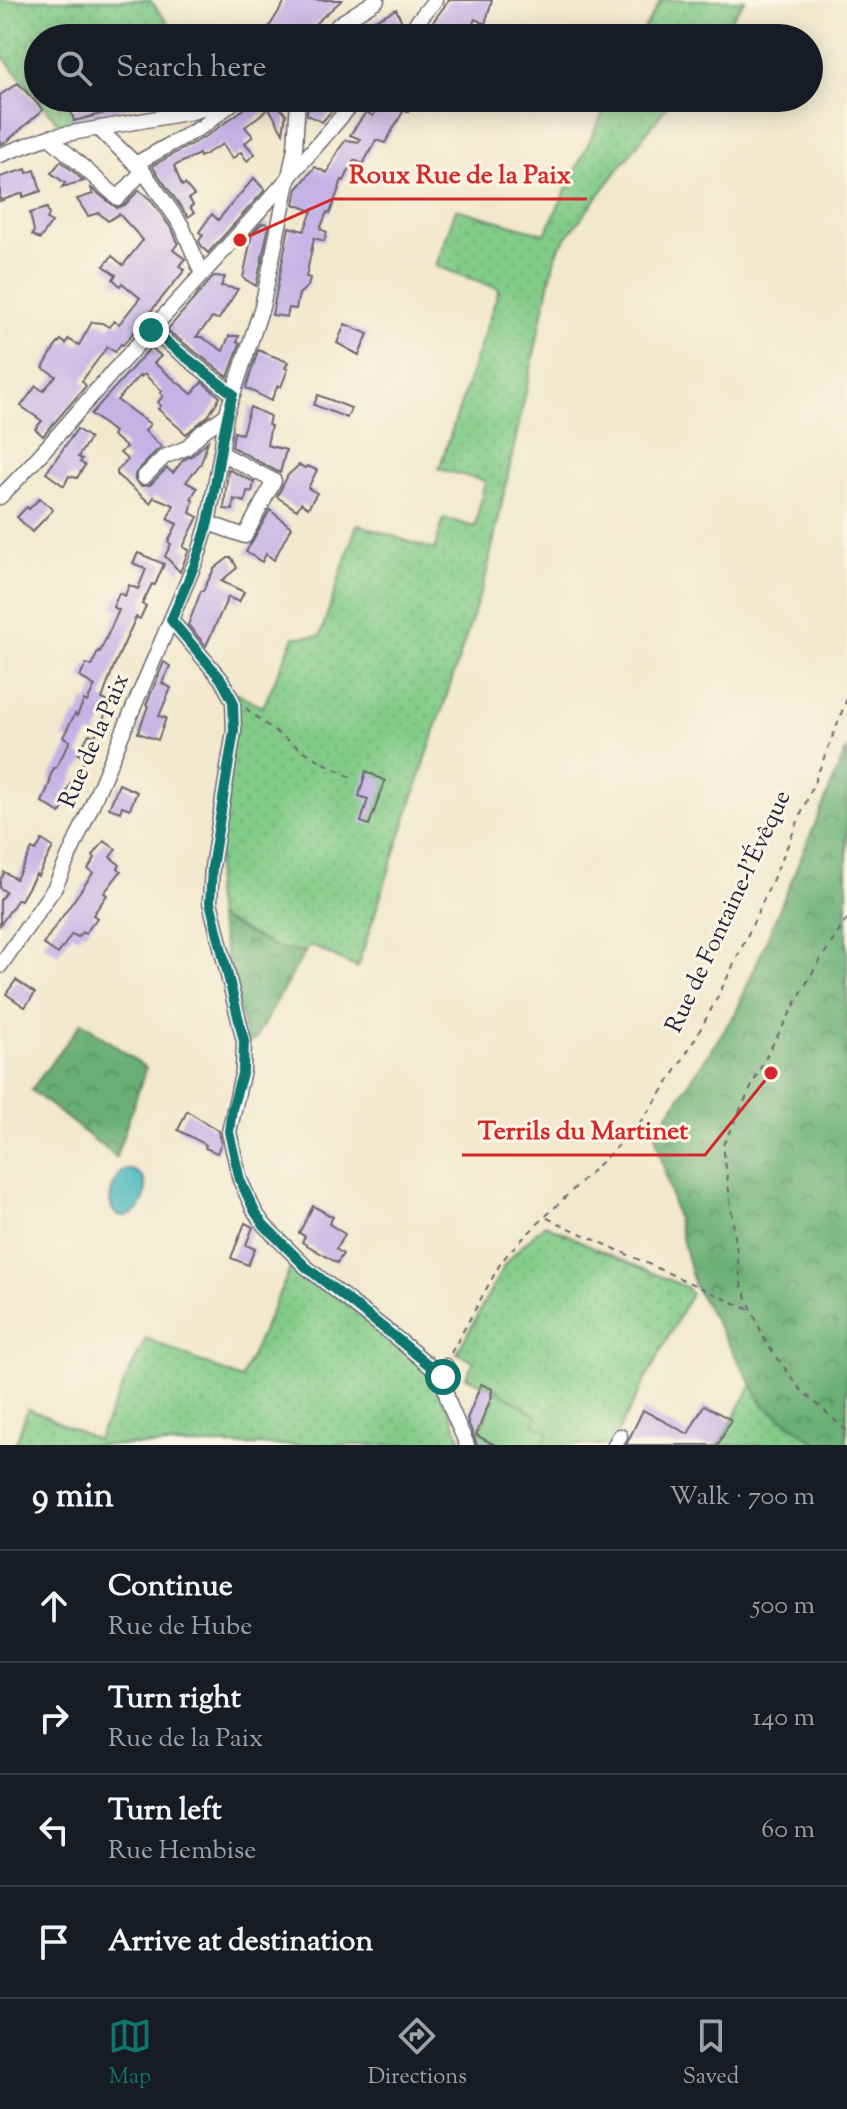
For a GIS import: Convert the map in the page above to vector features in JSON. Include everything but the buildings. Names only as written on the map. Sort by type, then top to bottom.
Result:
[{"type":"street","points":[[339,24],[377,0]]},
{"type":"street","points":[[415,24],[435,0]]},
{"type":"street","points":[[0,155],[49,137],[192,112]]},
{"type":"street","points":[[49,137],[118,198],[140,167],[220,112]]},
{"type":"street","name":"Rue de la Paix","points":[[0,966],[55,887],[198,556],[208,523],[226,415],[262,307],[295,148],[297,112]]},
{"type":"street","points":[[0,497],[288,180],[345,112]]},
{"type":"street","points":[[98,128],[140,167],[182,226],[202,274]]},
{"type":"street","points":[[151,330],[233,394]]},
{"type":"street","points":[[144,477],[164,457],[186,448],[226,415]]},
{"type":"street","points":[[208,523],[245,536],[274,481],[221,453]]},
{"type":"street","points":[[171,620],[221,679],[233,701],[234,731],[212,867],[210,902],[244,1041],[243,1070],[229,1132],[240,1180],[264,1225],[306,1267],[444,1372],[449,1400],[467,1445]]},
{"type":"path","name":"Rue de Fontaine-l'Évêque","points":[[444,1372],[500,1264],[633,1131],[649,1112],[693,1041],[757,916],[808,799],[847,698]]},
{"type":"path","points":[[233,701],[240,703],[278,734],[355,779]]},
{"type":"path","points":[[847,919],[783,1025],[723,1145],[741,1284],[765,1341],[800,1389],[847,1431]]},
{"type":"path","points":[[545,1217],[753,1311]]},
{"type":"green space","points":[[0,0],[150,0],[169,24],[24,24],[24,82],[0,53]]},
{"type":"green space","points":[[661,0],[745,0],[727,24],[647,24]]},
{"type":"green space","points":[[49,112],[72,112],[74,121],[61,126]]},
{"type":"green space","points":[[603,112],[662,112],[560,246],[554,262],[486,576],[357,968],[311,945],[305,952],[279,949],[217,917],[214,894],[236,692],[263,707],[294,637],[320,636],[357,524],[434,550],[444,518],[475,527],[485,481],[439,469],[499,289],[436,266],[456,209],[545,234]]},
{"type":"green space","points":[[847,748],[847,1445],[820,1445],[764,1405],[694,1285],[655,1134],[736,1012]]},
{"type":"green space","points":[[217,917],[279,949],[305,952],[254,1041],[247,1042]]},
{"type":"green space","points":[[82,1022],[146,1068],[116,1157],[31,1090]]},
{"type":"green space","points":[[545,1224],[686,1287],[691,1294],[611,1445],[543,1445],[549,1433],[533,1423],[537,1416],[495,1389],[466,1377],[474,1361],[457,1353],[505,1264]]},
{"type":"green space","points":[[294,1260],[437,1378],[463,1445],[15,1445],[28,1408],[97,1440],[146,1338],[241,1379]]},
{"type":"green space","points":[[752,1384],[764,1405],[820,1445],[719,1445]]},
{"type":"green space","points":[[497,1390],[537,1416],[533,1423],[549,1433],[543,1445],[491,1445],[477,1436]]},
{"type":"water","points":[[126,1169],[137,1172],[143,1178],[146,1192],[135,1212],[122,1216],[112,1209],[111,1194],[116,1179]]},
{"type":"place","name":"Roux Rue de la Paix","points":[[240,240]]},
{"type":"place","name":"Terrils du Martinet","points":[[771,1073]]},
{"type":"route","points":[[151,330],[233,394],[226,415],[208,523],[198,556],[171,620],[221,679],[233,701],[234,731],[212,867],[210,902],[244,1041],[243,1070],[229,1132],[235,1163],[240,1180],[264,1225],[306,1267],[443,1377]]}]
